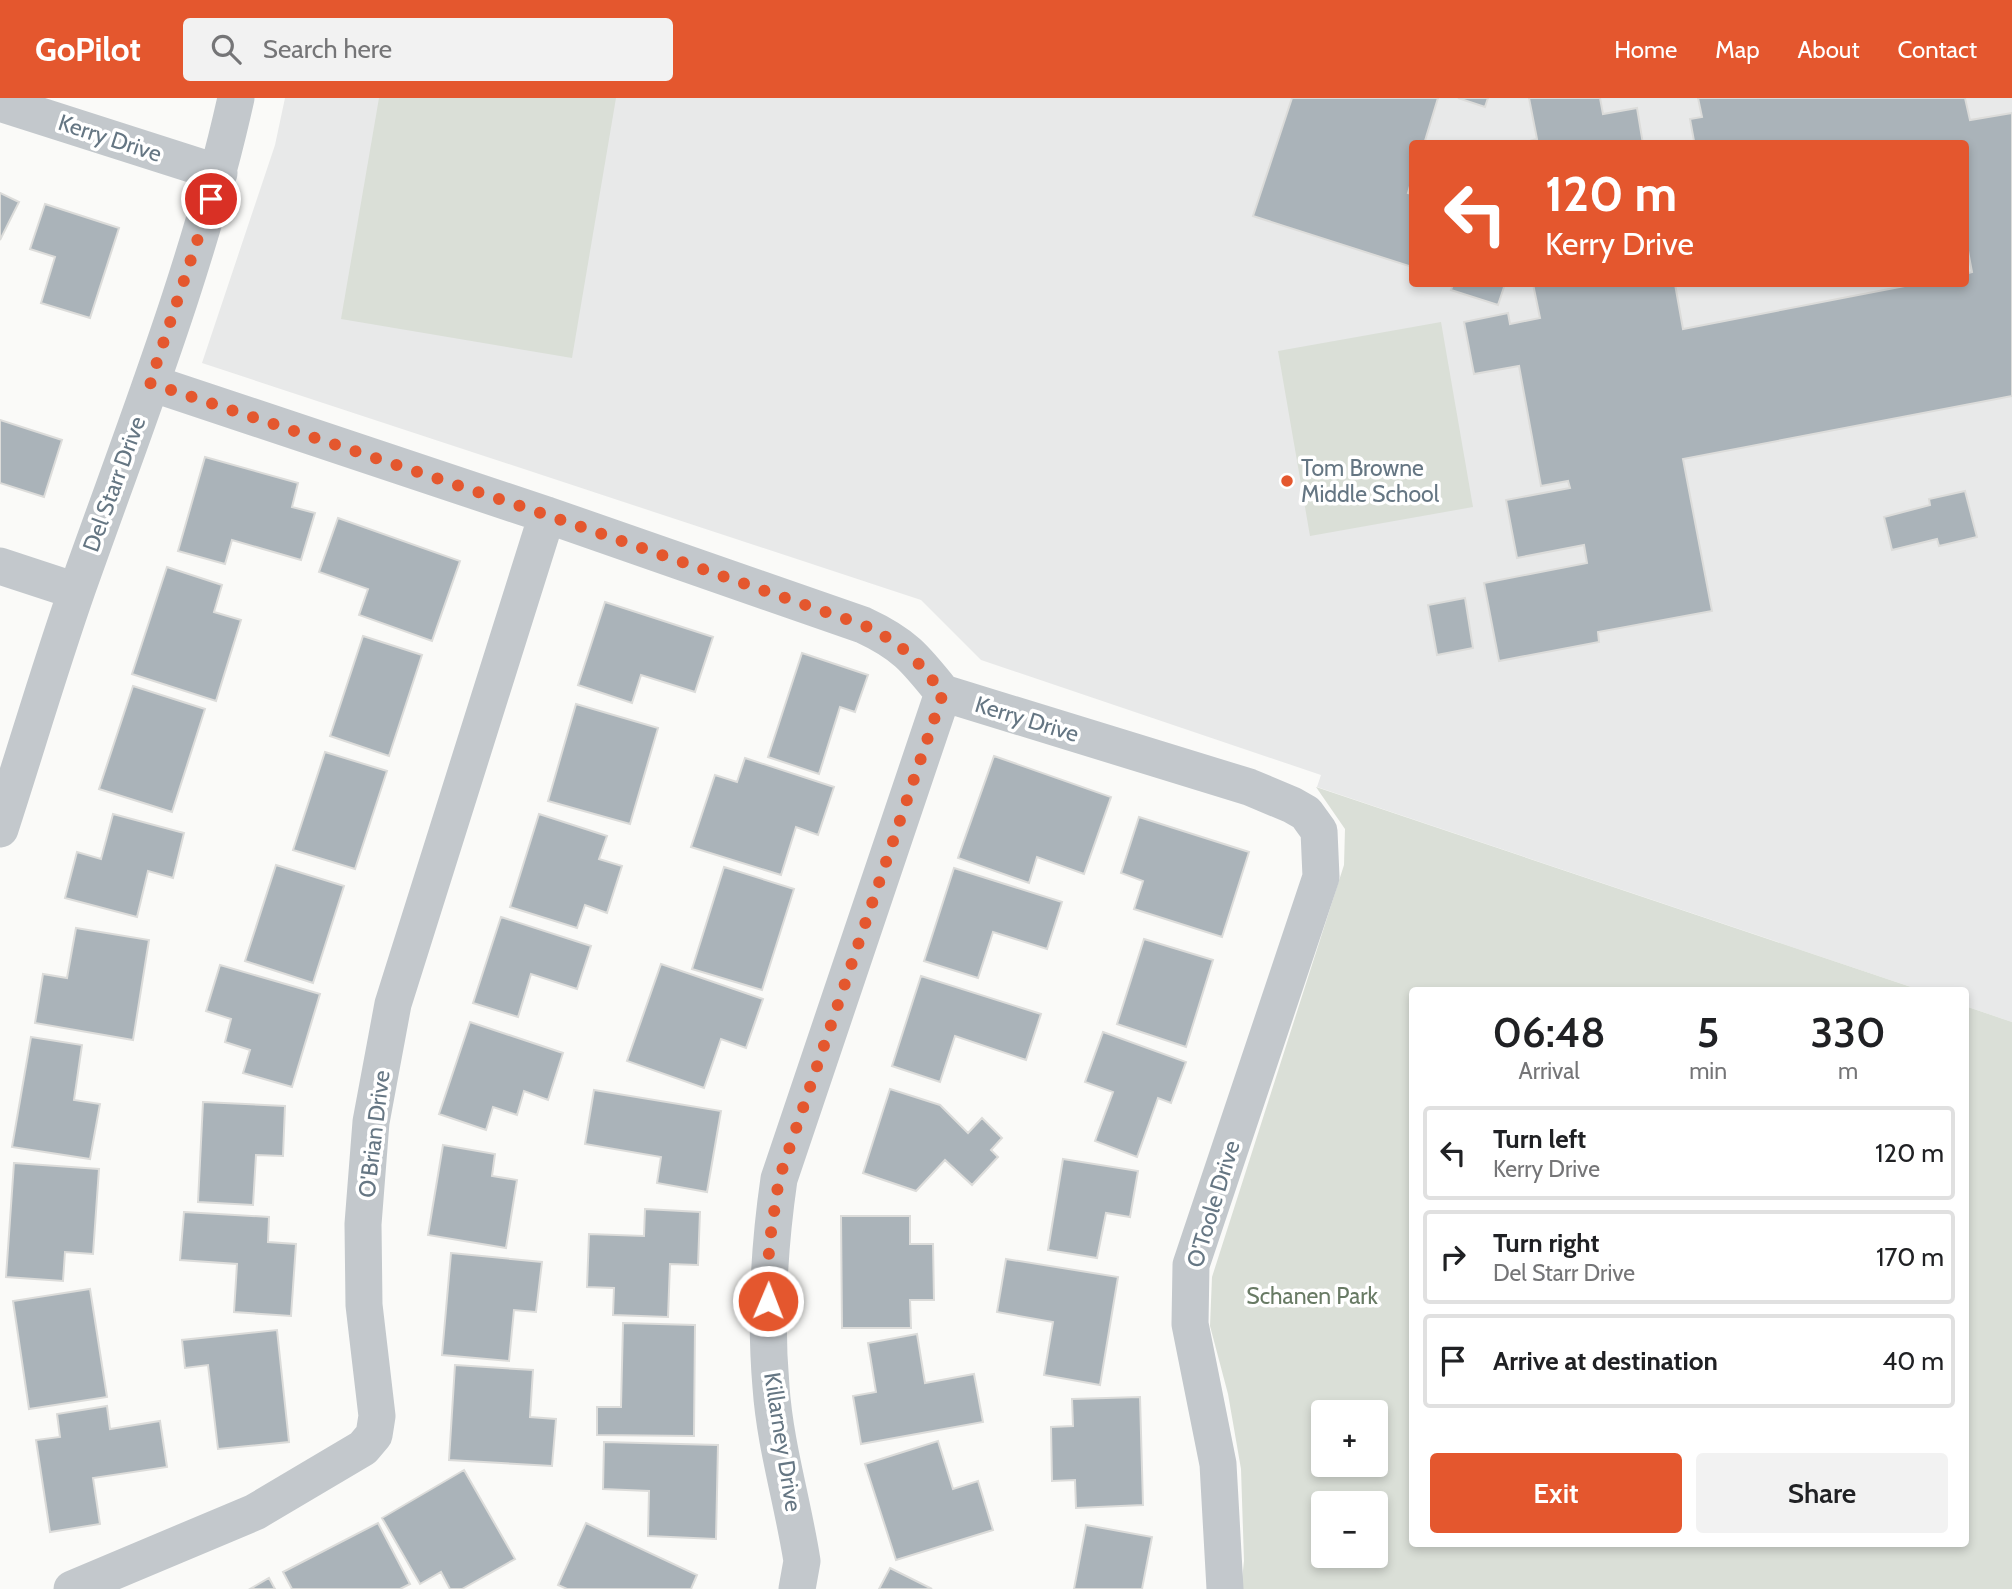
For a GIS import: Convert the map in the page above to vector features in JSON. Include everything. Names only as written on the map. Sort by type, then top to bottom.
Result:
[{"type":"street","name":"Del Starr Drive","points":[[0,829],[76,591],[150,383],[219,173],[236,98]]},
{"type":"street","name":"Kerry Drive","points":[[0,103],[219,173]]},
{"type":"street","points":[[150,383],[547,515],[863,625],[896,640],[912,654],[943,693]]},
{"type":"street","name":"O'Brian Drive","points":[[72,1589],[255,1512],[363,1448],[374,1435],[377,1416],[363,1305],[363,1224],[371,1122],[393,1004],[547,515]]},
{"type":"street","points":[[0,566],[76,591]]},
{"type":"street","name":"Kerry Drive","points":[[943,693],[1249,787],[1306,813],[1319,831]]},
{"type":"street","name":"Killarney Drive","points":[[797,1589],[802,1561],[771,1390],[768,1341],[769,1246],[779,1179],[943,693]]},
{"type":"street","name":"O'Toole Drive","points":[[1225,1589],[1218,1464],[1190,1324],[1191,1265],[1321,877],[1319,831]]},
{"type":"shaded area","name":"Tom Browne Middle School","points":[[285,98],[2012,98],[2012,1022],[1969,1007],[1969,987],[1911,987],[1317,787],[1321,775],[981,660],[921,600],[202,363],[275,145]]},
{"type":"green space","points":[[379,98],[616,98],[572,358],[341,319]]},
{"type":"green space","points":[[1441,322],[1473,507],[1310,536],[1278,351]]},
{"type":"green space","name":"Schanen Park","points":[[1316,787],[1911,987],[1409,987],[1409,1547],[1969,1547],[1969,1007],[2012,1022],[2012,1589],[1241,1589],[1244,1561],[1241,1469],[1228,1394],[1210,1326],[1212,1277],[1344,865],[1345,829]]},
{"type":"building","points":[[1292,98],[1438,98],[1425,140],[1409,140],[1409,266],[1253,216]]},
{"type":"building","points":[[1458,98],[1488,98],[1485,107]]},
{"type":"building","points":[[1529,98],[1600,98],[1603,114],[1637,108],[1642,140],[1534,140],[1537,139]]},
{"type":"building","points":[[1698,98],[1965,98],[1970,120],[2012,113],[2012,396],[1683,459],[1712,611],[1598,632],[1599,642],[1499,661],[1484,583],[1587,563],[1584,545],[1517,558],[1506,500],[1570,488],[1568,481],[1541,486],[1519,366],[1474,374],[1464,322],[1508,313],[1510,324],[1540,318],[1534,287],[1676,287],[1683,329],[1900,287],[1969,287],[1969,273],[1972,272],[1969,256],[1969,140],[1694,140],[1690,119],[1702,117]]},
{"type":"building","points":[[0,193],[19,202],[0,240]]},
{"type":"building","points":[[45,204],[119,228],[90,318],[41,303],[55,257],[30,249]]},
{"type":"building","points":[[1452,287],[1504,287],[1498,305],[1451,290]]},
{"type":"building","points":[[0,420],[62,440],[44,497],[0,483]]},
{"type":"building","points":[[205,457],[298,483],[292,507],[315,513],[301,560],[232,540],[225,564],[178,551]]},
{"type":"building","points":[[1965,491],[1977,537],[1939,546],[1937,539],[1892,550],[1884,517],[1930,505],[1929,499]]},
{"type":"building","points":[[338,518],[460,561],[432,641],[359,615],[368,589],[319,572]]},
{"type":"building","points":[[167,567],[222,585],[214,612],[241,620],[216,701],[132,674]]},
{"type":"building","points":[[1465,598],[1473,648],[1437,655],[1428,605]]},
{"type":"building","points":[[605,602],[713,637],[695,692],[641,675],[632,703],[578,685]]},
{"type":"building","points":[[363,636],[422,655],[389,756],[330,736]]},
{"type":"building","points":[[802,653],[868,675],[855,712],[840,707],[819,774],[768,757]]},
{"type":"building","points":[[133,686],[205,709],[172,812],[99,789]]},
{"type":"building","points":[[576,704],[658,728],[630,824],[548,801]]},
{"type":"building","points":[[325,752],[387,771],[355,869],[293,850]]},
{"type":"building","points":[[994,756],[1111,797],[1084,874],[1037,857],[1029,883],[958,858]]},
{"type":"building","points":[[745,758],[834,787],[818,835],[796,827],[781,875],[691,847],[715,775],[737,782]]},
{"type":"building","points":[[113,814],[184,833],[173,878],[148,871],[137,917],[65,898],[77,852],[101,859]]},
{"type":"building","points":[[539,814],[607,836],[599,859],[622,866],[607,913],[585,905],[577,928],[510,907]]},
{"type":"building","points":[[1139,817],[1249,852],[1222,937],[1134,909],[1143,881],[1121,873]]},
{"type":"building","points":[[276,865],[344,886],[313,983],[245,961]]},
{"type":"building","points":[[724,867],[794,889],[762,990],[692,969]]},
{"type":"building","points":[[954,868],[1062,902],[1047,949],[993,932],[978,978],[924,961]]},
{"type":"building","points":[[501,917],[591,946],[577,989],[531,974],[518,1017],[473,1003]]},
{"type":"building","points":[[76,928],[149,940],[133,1040],[35,1023],[43,974],[67,978]]},
{"type":"building","points":[[1144,939],[1213,960],[1186,1047],[1117,1024]]},
{"type":"building","points":[[661,964],[763,999],[746,1048],[721,1039],[704,1088],[627,1061]]},
{"type":"building","points":[[220,965],[320,994],[292,1087],[243,1073],[250,1050],[225,1042],[231,1019],[206,1011]]},
{"type":"building","points":[[921,976],[1041,1014],[1026,1060],[955,1036],[940,1082],[892,1066]]},
{"type":"building","points":[[470,1022],[563,1053],[548,1100],[524,1091],[517,1115],[493,1107],[486,1130],[439,1114]]},
{"type":"building","points":[[1103,1032],[1186,1062],[1171,1103],[1158,1098],[1137,1157],[1095,1141],[1113,1092],[1085,1082]]},
{"type":"building","points":[[31,1037],[82,1045],[74,1100],[100,1104],[90,1159],[12,1147]]},
{"type":"building","points":[[890,1089],[940,1105],[968,1133],[982,1118],[1002,1138],[991,1150],[998,1157],[972,1185],[945,1160],[916,1191],[863,1173]]},
{"type":"building","points":[[594,1090],[721,1111],[707,1192],[657,1183],[661,1157],[585,1144]]},
{"type":"building","points":[[203,1102],[285,1106],[283,1156],[256,1155],[253,1205],[198,1202]]},
{"type":"building","points":[[443,1145],[495,1154],[492,1176],[517,1180],[506,1248],[428,1235]]},
{"type":"building","points":[[1063,1159],[1138,1171],[1130,1217],[1106,1213],[1097,1258],[1048,1250]]},
{"type":"building","points":[[14,1163],[99,1169],[93,1254],[65,1252],[63,1281],[6,1277]]},
{"type":"building","points":[[645,1209],[700,1212],[698,1265],[670,1264],[668,1317],[613,1315],[614,1288],[587,1287],[589,1234],[644,1236]]},
{"type":"building","points":[[184,1212],[269,1217],[268,1242],[296,1244],[291,1316],[234,1312],[237,1264],[180,1260]]},
{"type":"building","points":[[841,1216],[910,1216],[910,1244],[933,1244],[934,1300],[910,1300],[911,1328],[842,1328]]},
{"type":"building","points":[[451,1253],[542,1262],[536,1312],[514,1310],[509,1361],[442,1355]]},
{"type":"building","points":[[1006,1259],[1118,1277],[1100,1385],[1044,1375],[1053,1322],[997,1312]]},
{"type":"building","points":[[90,1289],[107,1397],[29,1409],[13,1301]]},
{"type":"building","points":[[623,1323],[695,1325],[694,1436],[597,1435],[597,1407],[621,1407]]},
{"type":"building","points":[[277,1330],[289,1442],[218,1449],[208,1365],[185,1368],[182,1340]]},
{"type":"building","points":[[917,1334],[925,1383],[974,1374],[983,1422],[861,1444],[853,1396],[876,1392],[868,1343]]},
{"type":"building","points":[[455,1365],[533,1370],[530,1417],[556,1419],[552,1466],[449,1460]]},
{"type":"building","points":[[1140,1397],[1143,1505],[1076,1508],[1075,1480],[1052,1481],[1051,1427],[1073,1426],[1072,1399]]},
{"type":"building","points":[[107,1406],[110,1429],[160,1421],[167,1467],[93,1478],[100,1524],[50,1532],[36,1440],[60,1437],[57,1414]]},
{"type":"building","points":[[938,1441],[953,1489],[978,1481],[993,1530],[896,1560],[865,1464]]},
{"type":"building","points":[[604,1442],[718,1445],[716,1539],[648,1536],[649,1491],[603,1489]]},
{"type":"building","points":[[464,1470],[515,1559],[462,1589],[450,1589],[441,1572],[420,1584],[382,1518]]},
{"type":"building","points":[[378,1523],[410,1584],[400,1589],[292,1589],[283,1572]]},
{"type":"building","points":[[586,1523],[697,1575],[691,1589],[567,1589],[558,1585]]},
{"type":"building","points":[[1086,1525],[1152,1537],[1142,1589],[1074,1589]]},
{"type":"building","points":[[890,1568],[932,1589],[879,1589]]},
{"type":"building","points":[[269,1578],[275,1589],[250,1589]]},
{"type":"place","name":"Tom Browne Middle School","points":[[1287,481]]},
{"type":"route","points":[[211,199],[150,383],[547,515],[863,625],[896,640],[912,654],[943,693],[779,1179],[769,1246],[768,1301]]}]
